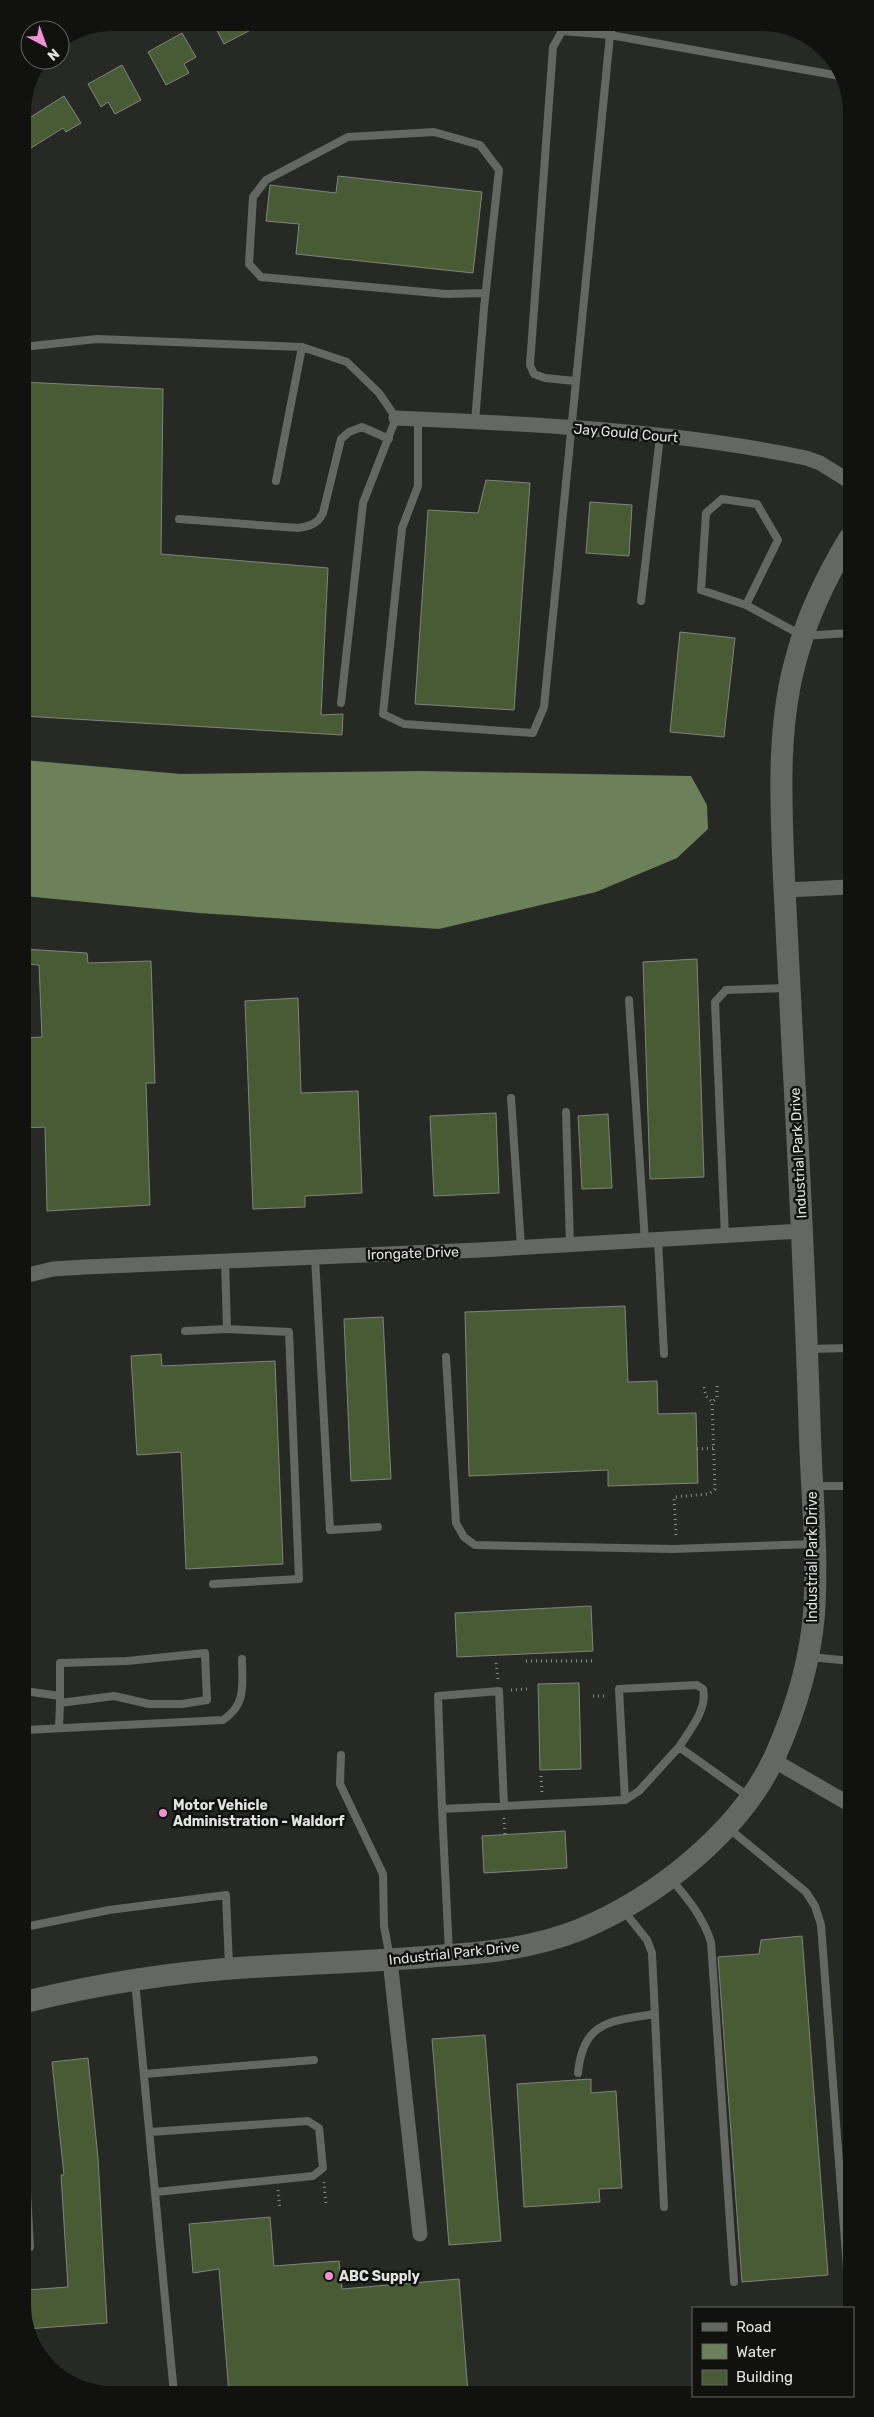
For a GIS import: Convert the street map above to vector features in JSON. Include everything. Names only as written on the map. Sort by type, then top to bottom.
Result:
[{"type":"street","name":"Jay Gould Court","points":[[396,418],[571,427],[731,444],[806,458],[820,463],[843,477]]},
{"type":"street","name":"Industrial Park Drive","points":[[31,2001],[108,1983],[229,1968],[449,1956],[504,1951],[540,1943],[574,1931],[622,1908],[670,1877],[710,1843],[726,1826],[750,1798],[774,1760],[799,1690],[814,1614],[814,1544],[807,1350],[782,827],[784,737],[789,694],[797,653],[834,564],[843,549]]},
{"type":"street","points":[[785,890],[843,887]]},
{"type":"street","name":"Irongate Drive","points":[[31,1274],[53,1269],[85,1266],[521,1248],[802,1231]]},
{"type":"street","points":[[774,1760],[843,1797]]},
{"type":"street","points":[[390,1960],[420,2234]]},
{"type":"lane","points":[[576,382],[545,378],[534,374],[530,365],[553,46],[562,31],[610,35],[834,75]]},
{"type":"lane","points":[[418,419],[418,486],[402,528],[383,714],[404,724],[533,733],[544,707],[611,31]]},
{"type":"lane","points":[[475,422],[485,294],[499,170],[480,145],[434,132],[348,136],[266,180],[253,197],[249,264],[261,277],[446,294],[485,294]]},
{"type":"lane","points":[[31,346],[97,339],[302,347],[347,362],[379,393],[396,418],[363,503],[342,702]]},
{"type":"lane","points":[[276,481],[302,347]]},
{"type":"lane","points":[[179,519],[298,528],[309,526],[319,521],[323,513],[342,439],[350,432],[362,427],[389,439]]},
{"type":"lane","points":[[641,601],[660,436]]},
{"type":"lane","points":[[746,605],[778,540],[757,504],[722,499],[706,514],[701,590],[746,605],[803,636],[843,634]]},
{"type":"lane","points":[[725,1236],[715,1002],[726,990],[790,988]]},
{"type":"lane","points":[[629,1000],[651,1240],[664,1354]]},
{"type":"lane","points":[[511,1098],[521,1248]]},
{"type":"lane","points":[[566,1112],[570,1244]]},
{"type":"lane","points":[[315,1256],[330,1530],[378,1527]]},
{"type":"lane","points":[[225,1260],[227,1330]]},
{"type":"lane","points":[[185,1331],[290,1332],[299,1579],[213,1584]]},
{"type":"lane","points":[[807,1350],[843,1348]]},
{"type":"lane","points":[[446,1357],[456,1523],[464,1538],[475,1545],[672,1550],[814,1544]]},
{"type":"lane","points":[[812,1486],[843,1486]]},
{"type":"lane","points":[[31,1692],[60,1699],[114,1696],[149,1704],[182,1704],[207,1700],[205,1653],[127,1661],[60,1663],[60,1699],[59,1728]]},
{"type":"lane","points":[[807,1657],[843,1660]]},
{"type":"lane","points":[[31,1730],[223,1720],[238,1707],[242,1693],[242,1659]]},
{"type":"lane","points":[[442,1809],[625,1800],[639,1791],[679,1747],[698,1716],[705,1695],[703,1689],[698,1685],[619,1689],[625,1800]]},
{"type":"lane","points":[[449,1956],[438,1696],[499,1691],[504,1806]]},
{"type":"lane","points":[[679,1747],[750,1798]]},
{"type":"lane","points":[[341,1755],[340,1784],[383,1874],[384,1926],[390,1960]]},
{"type":"lane","points":[[726,1826],[806,1892],[815,1906],[821,1925],[843,2215]]},
{"type":"lane","points":[[670,1877],[698,1912],[706,1926],[711,1942],[734,2282]]},
{"type":"lane","points":[[31,1926],[108,1910],[226,1895],[229,1968]]},
{"type":"lane","points":[[622,1908],[639,1928],[652,1953],[664,2207]]},
{"type":"lane","points":[[135,1979],[173,2386]]},
{"type":"lane","points":[[578,2073],[580,2053],[592,2033],[612,2023],[655,2014]]},
{"type":"lane","points":[[144,2074],[314,2060]]},
{"type":"lane","points":[[150,2132],[308,2121],[319,2128],[323,2168],[314,2176],[156,2192]]},
{"type":"path","points":[[712,1402],[717,1398],[717,1386]]},
{"type":"path","points":[[676,1535],[674,1497],[708,1494],[715,1489],[712,1402],[706,1396],[704,1388]]},
{"type":"path","points":[[697,1449],[714,1448]]},
{"type":"path","points":[[526,1661],[592,1661]]},
{"type":"path","points":[[499,1691],[528,1689]]},
{"type":"path","points":[[504,1818],[505,1835]]},
{"type":"path","points":[[323,2168],[326,2206]]},
{"type":"path","points":[[278,2179],[280,2209]]},
{"type":"water","points":[[31,761],[181,774],[422,771],[691,776],[707,805],[708,829],[677,858],[596,892],[439,929],[199,913],[31,897]]},
{"type":"building","points":[[217,31],[249,31],[224,44]]},
{"type":"building","points":[[182,33],[196,57],[184,64],[189,73],[166,85],[148,52]]},
{"type":"building","points":[[122,65],[141,100],[115,114],[108,102],[101,107],[88,84]]},
{"type":"building","points":[[64,96],[81,123],[66,132],[63,128],[31,148],[31,117]]},
{"type":"building","points":[[338,176],[482,192],[473,273],[296,254],[299,224],[266,221],[270,185],[336,193]]},
{"type":"building","points":[[31,382],[163,389],[161,554],[328,568],[321,715],[343,714],[342,735],[31,716]]},
{"type":"building","points":[[486,480],[530,483],[514,710],[415,704],[428,510],[478,513]]},
{"type":"building","points":[[590,502],[632,505],[629,556],[586,553]]},
{"type":"building","points":[[680,632],[735,638],[724,737],[670,732]]},
{"type":"building","points":[[31,949],[87,953],[88,963],[151,961],[155,1083],[146,1083],[150,1205],[47,1211],[45,1127],[31,1128],[31,1038],[42,1037],[39,965],[31,964]]},
{"type":"building","points":[[697,959],[704,1177],[650,1179],[643,962]]},
{"type":"building","points":[[298,998],[301,1093],[358,1091],[362,1193],[305,1196],[305,1207],[253,1209],[245,1001]]},
{"type":"building","points":[[496,1113],[499,1193],[434,1196],[430,1116]]},
{"type":"building","points":[[608,1114],[612,1188],[582,1189],[578,1116]]},
{"type":"building","points":[[625,1306],[628,1382],[657,1381],[658,1414],[696,1413],[698,1483],[608,1486],[608,1470],[469,1476],[465,1312]]},
{"type":"building","points":[[383,1317],[391,1479],[351,1481],[344,1319]]},
{"type":"building","points":[[161,1354],[162,1366],[275,1361],[283,1564],[186,1569],[181,1452],[137,1455],[131,1356]]},
{"type":"building","points":[[591,1606],[593,1651],[457,1657],[455,1613]]},
{"type":"building","points":[[579,1683],[581,1769],[540,1770],[538,1684]]},
{"type":"building","points":[[565,1831],[567,1868],[484,1873],[482,1836]]},
{"type":"building","points":[[802,1936],[828,2275],[742,2282],[718,1957],[759,1954],[761,1940]]},
{"type":"building","points":[[485,2035],[501,2241],[449,2245],[432,2039]]},
{"type":"building","points":[[88,2058],[98,2158],[107,2323],[35,2328],[31,2290],[68,2287],[61,2175],[64,2175],[52,2062]]},
{"type":"building","points":[[591,2079],[591,2093],[616,2091],[622,2188],[599,2189],[600,2202],[524,2207],[517,2084]]},
{"type":"building","points":[[270,2217],[274,2266],[339,2261],[342,2289],[459,2279],[467,2386],[228,2386],[219,2269],[193,2273],[189,2224]]},
{"type":"place","name":"Motor Vehicle Administration - Waldorf","points":[[163,1813]]},
{"type":"place","name":"ABC Supply","points":[[329,2276]]}]
